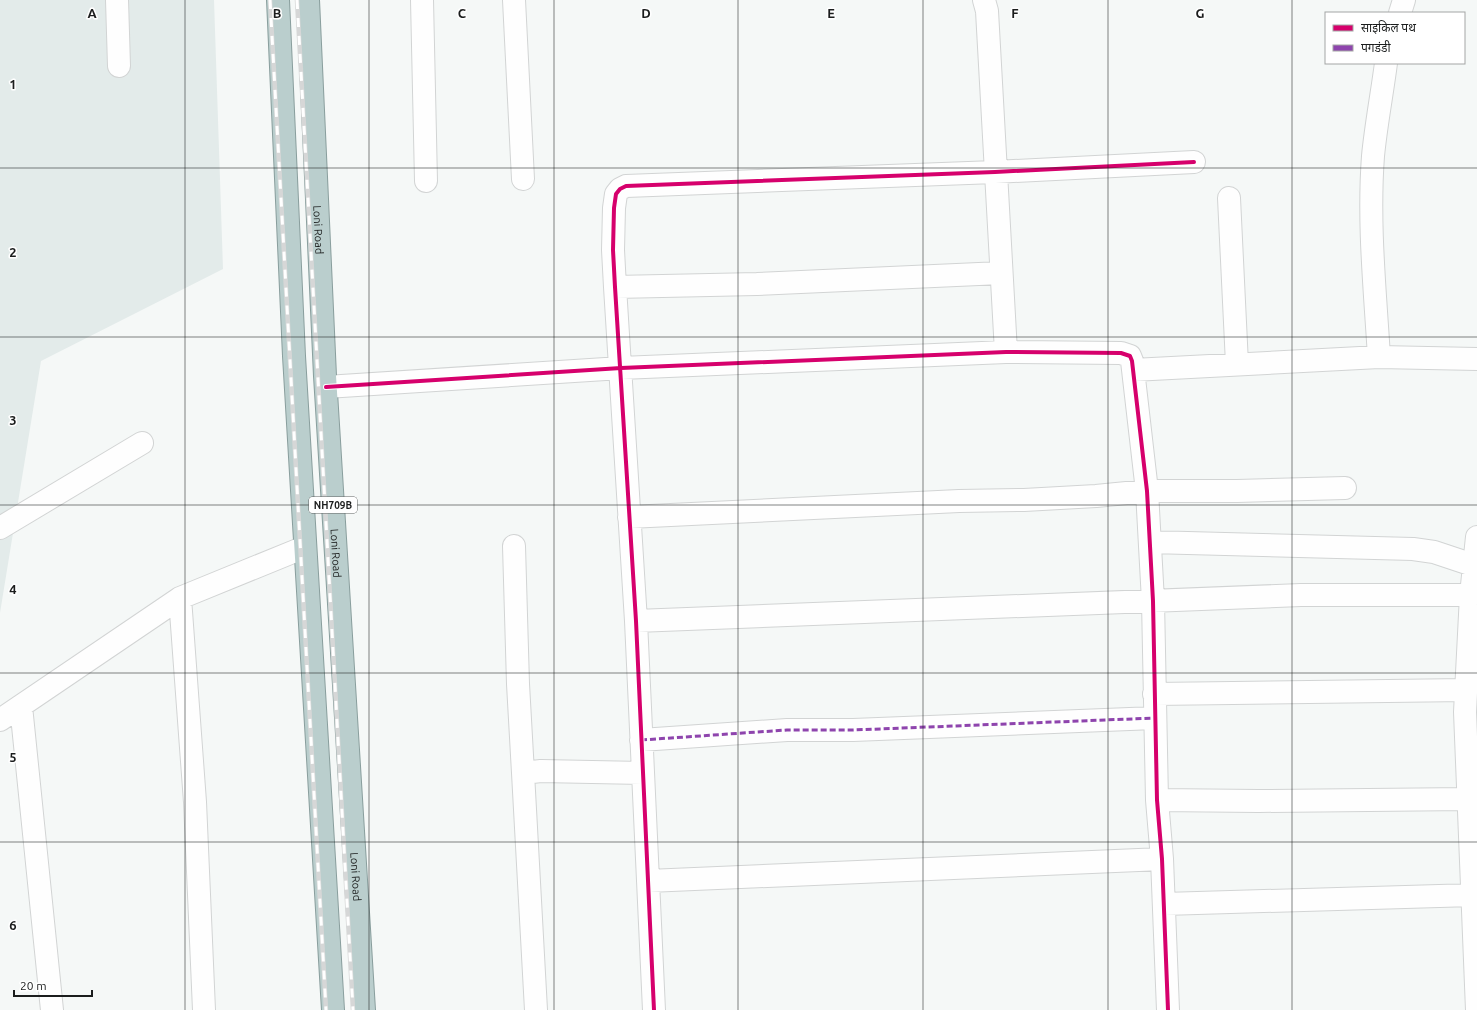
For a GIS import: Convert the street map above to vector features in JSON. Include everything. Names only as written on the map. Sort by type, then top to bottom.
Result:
[{"type":"highway","name":"NH709B","points":[[278,0],[294,356],[333,1010]]},
{"type":"highway","name":"Loni Road","points":[[308,0],[326,387],[364,1010]]},
{"type":"street","points":[[117,0],[119,66]]},
{"type":"street","points":[[422,0],[426,181]]},
{"type":"street","points":[[514,0],[522,179]]},
{"type":"street","points":[[984,0],[987,11],[1006,352]]},
{"type":"street","points":[[1400,12],[1404,0]]},
{"type":"street","points":[[1379,357],[1373,261],[1373,156],[1386,64]]},
{"type":"street","points":[[654,1010],[636,621],[613,250],[614,208],[616,194],[620,188],[626,186],[995,172],[1194,162]]},
{"type":"street","points":[[1229,198],[1237,364]]},
{"type":"street","points":[[615,287],[772,283],[1001,273]]},
{"type":"street","points":[[326,387],[621,368],[1006,352],[1121,353],[1130,356],[1134,370],[1147,491],[1150,542],[1153,601],[1154,718],[1157,800],[1162,859],[1168,1010]]},
{"type":"street","points":[[1134,370],[1379,357],[1477,359]]},
{"type":"street","points":[[0,528],[142,442]]},
{"type":"street","points":[[629,517],[943,501],[1031,500],[1147,491],[1237,491],[1345,488]]},
{"type":"street","points":[[1477,537],[1473,564],[1465,712],[1467,799],[1473,895],[1477,1010]]},
{"type":"street","points":[[1150,542],[1412,549],[1434,552],[1473,564]]},
{"type":"street","points":[[514,546],[518,684],[536,1010]]},
{"type":"street","points":[[0,720],[180,598],[306,547]]},
{"type":"street","points":[[636,621],[1301,595],[1471,595]]},
{"type":"street","points":[[180,598],[195,802],[204,1010]]},
{"type":"street","points":[[1154,694],[1466,690]]},
{"type":"street","points":[[21,706],[52,1010]]},
{"type":"street","points":[[641,740],[787,730],[853,730],[1154,718]]},
{"type":"street","points":[[523,773],[540,771],[643,773]]},
{"type":"street","points":[[1157,800],[1259,801],[1467,799]]},
{"type":"street","points":[[648,881],[1162,859]]},
{"type":"street","points":[[1164,904],[1473,895]]},
{"type":"shaded area","points":[[0,0],[214,0],[223,269],[41,361],[0,613]]},
{"type":"railway","points":[[270,0],[326,1010]]},
{"type":"railway","points":[[297,0],[353,1010]]},
{"type":"marked path","points":[[641,740],[787,730],[853,730],[1155,718]]},
{"type":"cycle path","points":[[654,1010],[636,621],[613,250],[614,208],[616,194],[620,189],[626,186],[995,172],[1194,162]]},
{"type":"cycle path","points":[[326,387],[621,368],[1006,352],[1121,353],[1130,356],[1132,361],[1147,491],[1153,601],[1157,800],[1162,859],[1168,1010]]}]
